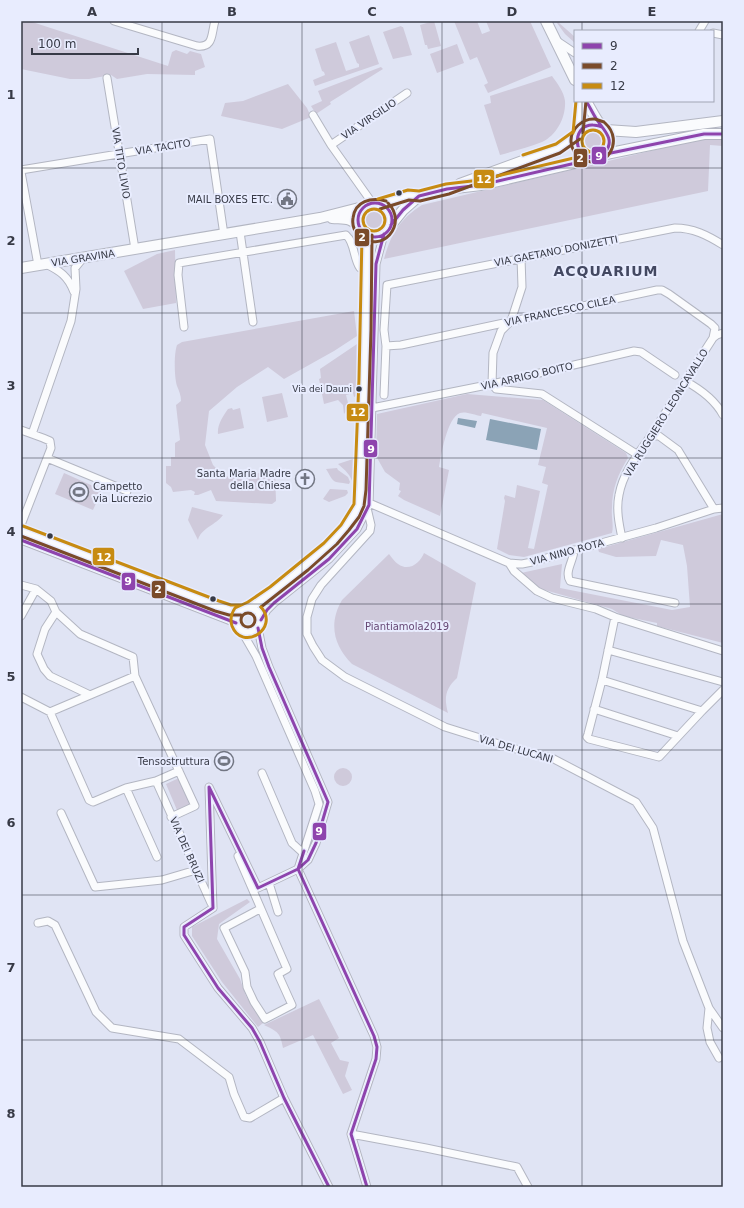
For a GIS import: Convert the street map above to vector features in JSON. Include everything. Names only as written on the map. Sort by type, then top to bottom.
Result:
[{"type":"main road","points":[[546,21],[574,78]]},
{"type":"main road","points":[[581,102],[576,141],[582,154],[596,156],[704,134],[723,134]]},
{"type":"main road","points":[[322,218],[409,195],[419,196],[447,189],[481,185],[580,162],[596,156],[605,152],[609,142],[609,137],[587,102]]},
{"type":"main road","points":[[447,189],[558,148],[578,134],[584,127],[590,125],[596,125],[604,129],[636,132],[723,121]]},
{"type":"main road","points":[[322,218],[348,219],[353,221],[367,235],[373,237],[387,232],[404,210],[419,196]]},
{"type":"main road","points":[[360,228],[358,223],[360,213],[373,204],[384,206],[390,214],[391,225]]},
{"type":"main road","name":"VIA GRAVINA","points":[[21,268],[322,218]]},
{"type":"street","points":[[114,21],[204,47],[209,44],[216,21]]},
{"type":"street","points":[[555,40],[574,52]]},
{"type":"street","points":[[566,63],[574,57]]},
{"type":"street","name":"VIA TITO LIVIO","points":[[107,78],[135,249]]},
{"type":"street","name":"VIA VIRGILIO","points":[[330,145],[407,93]]},
{"type":"street","name":"VIA VIRGILIO","points":[[313,115],[330,145],[373,204]]},
{"type":"street","name":"VIA TACITO","points":[[21,171],[210,139],[224,235]]},
{"type":"street","points":[[21,171],[42,264],[59,271],[66,277],[75,294]]},
{"type":"street","name":"VIA GAETANO DONIZETTI","points":[[386,346],[384,330],[387,285],[675,228],[685,228],[704,234],[723,245]]},
{"type":"street","points":[[240,232],[253,322]]},
{"type":"street","points":[[371,525],[368,503],[376,264],[384,234]]},
{"type":"street","points":[[184,327],[178,264],[346,235],[350,238],[356,262],[360,268],[366,269]]},
{"type":"street","points":[[359,503],[364,398],[367,235]]},
{"type":"street","points":[[32,434],[71,321],[75,294],[74,268],[84,258]]},
{"type":"street","points":[[521,258],[522,287],[511,321],[502,331],[493,353],[492,384],[496,388],[542,394],[638,455]]},
{"type":"street","name":"VIA FRANCESCO CILEA","points":[[386,346],[401,345],[662,290],[713,326],[715,328],[713,338]]},
{"type":"street","points":[[713,338],[717,334],[723,333]]},
{"type":"street","name":"VIA RUGGIERO LEONCAVALLO","points":[[622,538],[618,522],[619,495],[624,479],[713,338]]},
{"type":"street","points":[[384,395],[386,346]]},
{"type":"street","name":"VIA ARRIGO BOITO","points":[[372,408],[492,384],[634,351],[640,352],[675,375]]},
{"type":"street","points":[[685,381],[697,388],[718,406],[723,415]]},
{"type":"street","points":[[364,398],[372,398]]},
{"type":"street","points":[[21,430],[50,442],[51,448],[21,524]]},
{"type":"street","points":[[650,436],[659,436],[678,450],[714,509]]},
{"type":"street","points":[[47,458],[127,491],[125,497]]},
{"type":"street","points":[[21,531],[217,606],[230,610],[241,610],[253,606],[326,548],[350,523],[359,503],[363,498],[366,498],[368,503],[357,529],[329,559],[283,595],[267,610],[258,628],[262,648],[298,743],[307,773],[319,804],[298,869],[374,1036],[377,1047],[376,1058],[350,1134],[367,1187]]},
{"type":"street","name":"VIA NINO ROTA","points":[[368,503],[509,563],[522,564],[622,538],[714,509],[723,508]]},
{"type":"street","points":[[360,523],[364,521],[371,525]]},
{"type":"street","name":"VIA DEI LUCANI","points":[[371,525],[370,531],[322,585],[312,599],[307,617],[307,634],[312,646],[322,660],[345,677],[445,727],[512,748],[552,758],[636,802],[653,828],[683,941],[709,1008],[723,1028]]},
{"type":"street","points":[[21,540],[236,623],[250,644],[298,743],[314,770],[328,802],[316,843],[308,860],[298,869],[258,888],[209,787]]},
{"type":"street","points":[[574,550],[574,555],[568,572],[568,578],[570,581],[675,603]]},
{"type":"street","points":[[93,567],[95,559]]},
{"type":"street","points":[[509,563],[514,571],[537,591],[552,598],[596,609],[615,617],[723,651]]},
{"type":"street","points":[[134,583],[137,575]]},
{"type":"street","points":[[21,585],[36,589],[51,601],[56,612],[80,634],[133,657],[135,676],[195,806],[171,817]]},
{"type":"street","points":[[277,588],[283,595]]},
{"type":"street","points":[[21,616],[36,589]]},
{"type":"street","points":[[249,607],[258,611],[261,620]]},
{"type":"street","points":[[236,623],[237,615],[241,610]]},
{"type":"street","points":[[56,612],[45,629],[37,654],[50,676],[90,695]]},
{"type":"street","points":[[615,617],[602,680],[587,737],[589,739],[660,758],[678,736],[723,690]]},
{"type":"street","points":[[241,630],[244,632],[252,632],[258,628]]},
{"type":"street","points":[[608,650],[723,682]]},
{"type":"street","points":[[262,670],[269,667]]},
{"type":"street","points":[[50,712],[135,676]]},
{"type":"street","points":[[602,680],[702,711]]},
{"type":"street","points":[[21,697],[50,712],[89,800],[93,802],[126,788],[156,781],[179,771]]},
{"type":"street","points":[[594,709],[678,736]]},
{"type":"street","points":[[307,773],[314,770]]},
{"type":"street","points":[[262,773],[292,843],[303,853]]},
{"type":"street","name":"VIA DEI BRUZI","points":[[156,781],[213,908]]},
{"type":"street","points":[[209,787],[287,969],[278,974],[292,1005],[265,1018],[254,1002],[247,987],[245,972],[224,928],[260,909]]},
{"type":"street","name":"VIA DEI BRUZI","points":[[209,787],[213,908]]},
{"type":"street","points":[[126,788],[157,857]]},
{"type":"street","points":[[61,813],[95,887],[162,880],[196,870]]},
{"type":"street","points":[[269,883],[278,912]]},
{"type":"street","points":[[213,908],[184,927],[184,935],[218,988],[252,1028],[260,1042],[284,1098],[329,1187]]},
{"type":"street","points":[[38,922],[48,922],[54,925],[96,1012],[112,1028],[179,1039],[229,1077],[234,1094],[244,1117],[250,1118],[284,1098]]},
{"type":"street","points":[[709,1008],[707,1028],[710,1042],[719,1058]]},
{"type":"street","points":[[350,1134],[517,1167],[528,1187]]},
{"type":"green space","points":[[21,21],[29,21],[168,66],[172,52],[176,50],[187,54],[190,51],[201,54],[205,67],[195,71],[195,75],[147,74],[117,79],[111,75],[89,79],[70,79],[21,69]]},
{"type":"green space","points":[[434,21],[441,46],[428,49],[427,45],[425,45],[420,25]]},
{"type":"green space","points":[[454,21],[477,21],[482,34],[490,31],[486,21],[530,21],[551,67],[488,93],[484,85],[488,83],[477,57],[470,60]]},
{"type":"green space","points":[[558,22],[574,36],[574,42],[565,34],[557,23]]},
{"type":"green space","points":[[401,26],[403,27],[412,55],[393,59],[383,32]]},
{"type":"green space","points":[[369,35],[379,64],[315,86],[313,80],[325,75],[322,71],[315,49],[336,42],[346,71],[359,67],[349,42]]},
{"type":"green space","points":[[457,44],[464,63],[437,73],[430,54]]},
{"type":"green space","points":[[381,67],[383,69],[330,102],[331,104],[316,114],[311,106],[322,101],[318,91]]},
{"type":"green space","points":[[552,76],[562,91],[565,101],[564,113],[560,125],[552,135],[542,142],[500,155],[484,105],[491,103],[490,96]]},
{"type":"green space","points":[[288,84],[307,108],[311,117],[282,129],[221,116],[225,103],[243,101]]},
{"type":"green space","points":[[593,129],[601,133],[605,141],[601,149],[593,153],[585,149],[581,141],[585,133]]},
{"type":"green space","points":[[701,139],[723,139],[723,146],[710,145],[708,191],[384,259],[397,228],[414,210],[422,205]]},
{"type":"green space","points":[[375,207],[384,211],[388,220],[384,229],[375,233],[366,229],[362,220],[366,211]]},
{"type":"green space","points":[[175,250],[176,303],[143,309],[124,271],[157,254]]},
{"type":"green space","points":[[354,311],[357,336],[334,351],[284,379],[268,367],[237,387],[209,411],[205,445],[213,465],[224,476],[240,478],[250,477],[265,470],[275,470],[276,501],[272,504],[216,501],[211,490],[198,495],[194,495],[195,492],[191,490],[173,492],[171,487],[166,483],[166,466],[171,466],[171,457],[175,457],[175,443],[180,440],[176,405],[181,401],[175,371],[175,353],[177,345],[182,342]]},
{"type":"green space","points":[[357,344],[356,396],[354,397],[353,393],[346,395],[349,407],[344,414],[343,405],[338,400],[324,404],[319,379],[321,378],[320,369]]},
{"type":"green space","points":[[282,393],[288,417],[267,422],[262,397]]},
{"type":"green space","points":[[467,394],[543,400],[626,453],[628,458],[621,470],[614,488],[612,501],[612,533],[524,557],[509,555],[497,549],[505,501],[504,498],[505,495],[515,498],[517,485],[540,491],[528,548],[534,549],[548,485],[542,483],[546,467],[538,465],[547,428],[482,413],[481,416],[460,413],[455,416],[448,429],[439,467],[449,470],[440,516],[398,496],[401,491],[399,490],[400,483],[385,472],[376,456],[377,414]]},
{"type":"green space","points":[[232,408],[233,410],[240,408],[244,428],[218,434],[218,427],[222,418],[228,409]]},
{"type":"green space","points":[[354,456],[355,484],[353,484],[349,475],[338,464],[353,459]]},
{"type":"green space","points":[[337,468],[348,477],[350,482],[349,484],[334,481],[326,469]]},
{"type":"green space","name":"Campetto via Lucrezio","points":[[64,473],[102,490],[93,510],[55,494]]},
{"type":"green space","points":[[330,489],[347,490],[348,493],[345,496],[329,502],[323,499]]},
{"type":"green space","points":[[192,507],[223,515],[202,532],[198,540],[188,520]]},
{"type":"green space","points":[[723,514],[723,643],[657,626],[657,623],[623,616],[612,609],[541,589],[521,573],[562,564],[560,588],[672,610],[690,607],[687,566],[683,545],[661,540],[656,556],[616,557],[599,552],[598,549]]},
{"type":"green space","name":"Piantiamola2019","points":[[424,553],[476,583],[457,678],[450,686],[446,694],[448,713],[352,664],[341,650],[335,634],[335,618],[342,600],[389,554],[397,563],[402,566],[410,567],[420,560]]},
{"type":"green space","points":[[343,768],[349,771],[352,777],[349,783],[343,786],[337,783],[334,777],[337,771]]},
{"type":"green space","points":[[179,778],[190,804],[177,810],[166,784]]},
{"type":"green space","points":[[247,899],[250,902],[219,924],[217,939],[240,979],[246,996],[263,1023],[258,1027],[222,982],[192,936],[192,927]]},
{"type":"green space","points":[[319,999],[339,1038],[331,1043],[340,1060],[349,1062],[345,1076],[352,1090],[343,1094],[313,1035],[283,1048],[278,1033],[264,1025]]},
{"type":"water","points":[[458,418],[477,421],[475,428],[457,424]]},
{"type":"water","points":[[490,419],[541,429],[537,450],[486,440]]},
{"type":"transit line","name":"12","points":[[573,133],[576,102]]},
{"type":"transit line","name":"2","points":[[583,133],[586,102]]},
{"type":"transit line","name":"9","points":[[587,102],[605,131],[609,139],[609,143],[608,148],[600,155],[591,157],[585,155],[580,151],[577,140],[582,129],[587,126],[594,125],[602,127]]},
{"type":"transit line","name":"2","points":[[604,122],[590,119],[582,122],[575,129],[571,137],[571,142],[573,150],[580,158],[591,162],[599,161],[610,153],[613,146],[613,138],[611,130],[605,123]]},
{"type":"transit line","name":"12","points":[[593,130],[601,133],[604,141],[601,149],[593,152],[585,149],[582,141],[585,133],[593,130]]},
{"type":"transit line","name":"12","points":[[523,155],[556,144],[574,131]]},
{"type":"transit line","name":"9","points":[[601,155],[704,134],[723,134]]},
{"type":"transit line","name":"2","points":[[380,209],[409,200],[420,201],[449,194],[560,153],[580,139]]},
{"type":"transit line","name":"12","points":[[378,199],[408,190],[419,191],[446,184],[480,180],[578,157],[589,152]]},
{"type":"transit line","name":"9","points":[[391,225],[403,210],[419,196],[447,189],[481,185],[580,162],[591,157]]},
{"type":"transit line","name":"2","points":[[386,201],[369,200],[360,204],[354,212],[354,228],[356,232],[367,241],[376,242],[383,240],[390,235],[394,228],[394,211],[388,203]]},
{"type":"transit line","name":"9","points":[[375,203],[387,208],[392,220],[387,232],[375,237],[363,232],[358,220],[363,208],[375,203]]},
{"type":"transit line","name":"12","points":[[374,209],[382,212],[385,220],[382,228],[374,231],[366,228],[363,220],[366,212],[374,209]]},
{"type":"transit line","name":"9","points":[[261,620],[267,610],[274,603],[329,559],[357,529],[369,505],[376,264],[384,234]]},
{"type":"transit line","name":"12","points":[[248,602],[270,587],[324,543],[341,525],[354,504],[359,379],[362,235]]},
{"type":"transit line","name":"2","points":[[261,607],[308,570],[337,544],[359,517],[364,506],[366,490],[371,330],[372,235]]},
{"type":"transit line","name":"12","points":[[23,526],[219,601],[231,605],[241,605]]},
{"type":"transit line","name":"2","points":[[21,536],[215,611],[229,615],[241,615]]},
{"type":"transit line","name":"9","points":[[21,540],[236,623]]},
{"type":"transit line","name":"12","points":[[248,602],[235,608],[231,617],[232,626],[237,634],[243,637],[251,637],[263,630],[266,623],[266,615],[261,607]]},
{"type":"transit line","name":"2","points":[[245,613],[251,613],[255,617],[255,620],[255,623],[251,627],[245,627],[241,623],[241,617],[245,613]]},
{"type":"transit line","name":"9","points":[[258,628],[262,648],[269,667],[328,802],[316,843],[308,860],[298,869],[258,888],[209,787],[213,908],[184,927],[184,935],[218,988],[252,1028],[260,1042],[284,1098],[329,1187]]},
{"type":"transit line","name":"9","points":[[304,851],[298,869],[374,1036],[377,1047],[376,1059],[351,1134],[367,1187]]},
{"type":"place","name":"MAIL BOXES ETC.","points":[[287,199]]},
{"type":"place","name":"Via dei Dauni","points":[[359,389]]},
{"type":"place","name":"Santa Maria Madre della Chiesa","points":[[305,479]]},
{"type":"place","name":"Campetto via Lucrezio","points":[[79,492]]},
{"type":"place","name":"Tensostruttura","points":[[224,761]]},
{"type":"district","name":"ACQUARIUM","points":[[606,271]]}]
